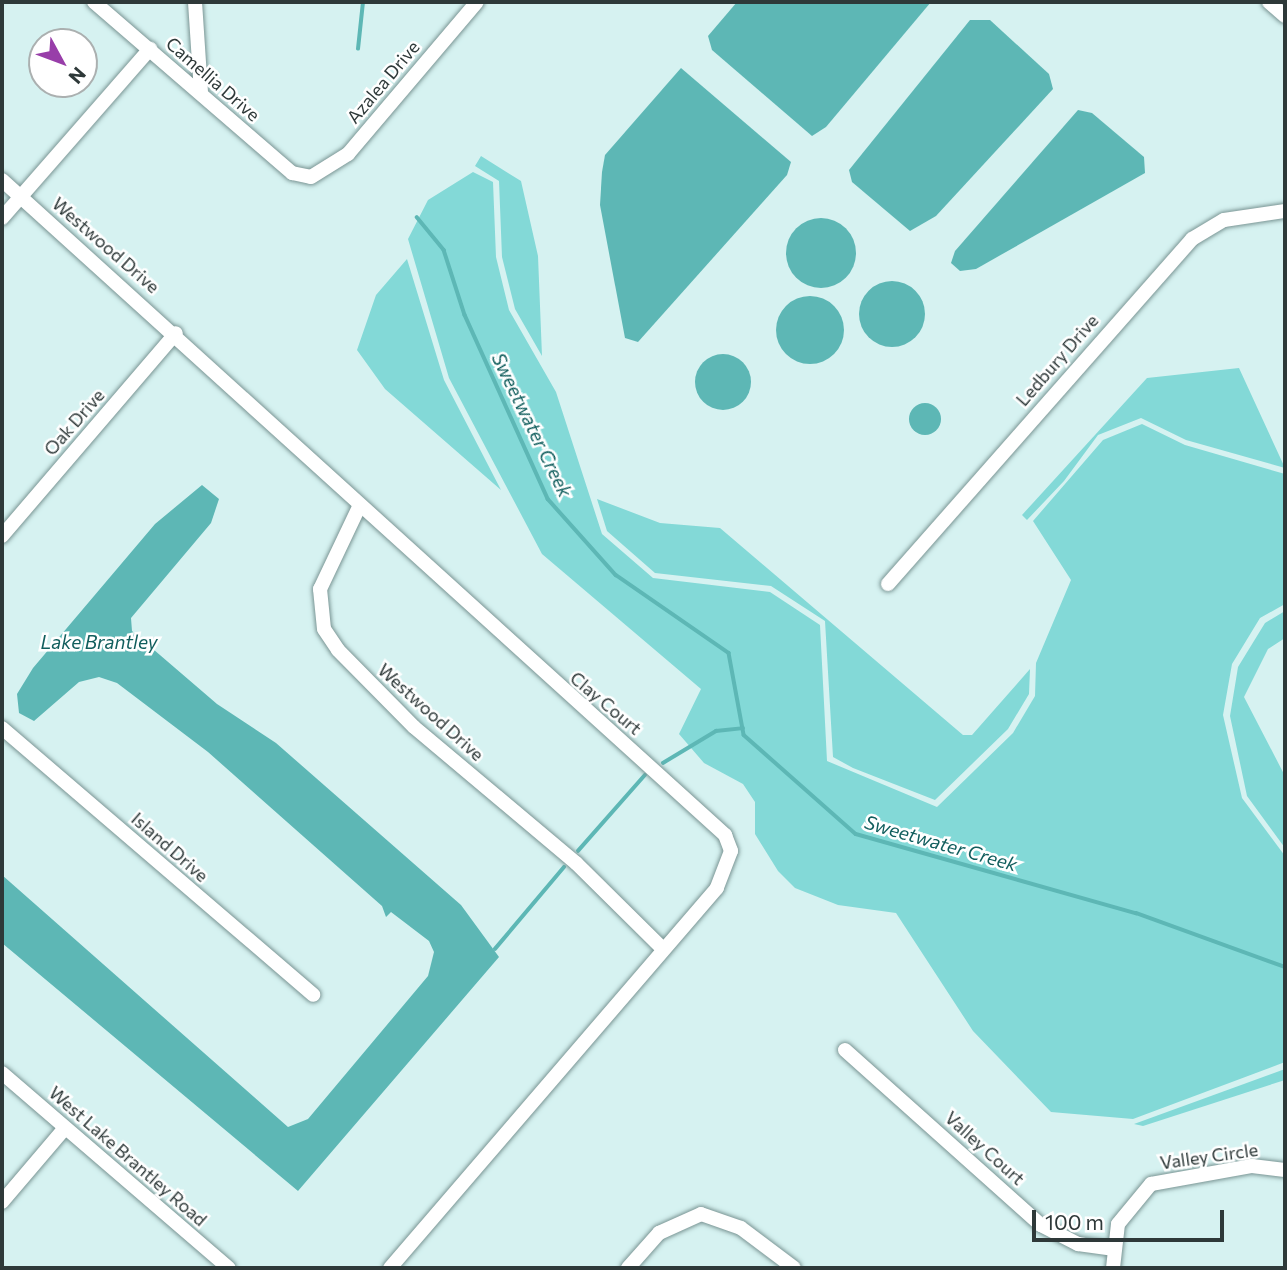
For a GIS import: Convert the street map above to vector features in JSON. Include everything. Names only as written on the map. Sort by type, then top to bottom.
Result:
[{"type":"street","name":"Camellia Drive","points":[[94,2],[292,173],[311,177]]},
{"type":"street","points":[[195,2],[201,93]]},
{"type":"street","name":"Azalea Drive","points":[[311,177],[330,171],[348,154],[477,2]]},
{"type":"street","points":[[1269,2],[1285,16]]},
{"type":"street","points":[[2,218],[150,49]]},
{"type":"street","name":"Westwood Drive","points":[[2,180],[176,332],[359,507],[320,589],[324,629],[338,650],[414,727],[576,863],[663,949]]},
{"type":"street","name":"Ledbury Drive","points":[[888,584],[1192,239],[1224,219],[1285,211]]},
{"type":"street","name":"Oak Drive","points":[[2,536],[176,332]]},
{"type":"street","name":"Clay Court","points":[[359,507],[725,835],[727,871],[663,949]]},
{"type":"street","name":"Island Drive","points":[[2,728],[313,995]]},
{"type":"street","points":[[390,1268],[663,949]]},
{"type":"street","name":"Valley Court","points":[[845,1049],[1041,1225],[1078,1244],[1113,1249]]},
{"type":"street","name":"West Lake Brantley Road","points":[[2,1073],[229,1268]]},
{"type":"street","points":[[2,1202],[65,1128]]},
{"type":"street","name":"Valley Circle","points":[[1113,1268],[1113,1249],[1118,1224],[1151,1184],[1252,1166],[1285,1170]]},
{"type":"street","points":[[628,1268],[660,1233],[701,1213],[741,1228],[794,1268]]},
{"type":"shaded area","points":[[481,156],[521,181],[538,256],[542,356],[515,309],[502,257],[499,181],[475,166]]},
{"type":"shaded area","points":[[473,172],[493,182],[496,257],[509,310],[556,392],[602,534],[653,578],[770,592],[820,625],[827,761],[937,807],[1013,733],[1035,696],[1036,663],[1071,580],[1033,521],[1103,440],[1142,424],[1185,445],[1285,474],[1285,604],[1260,618],[1232,664],[1223,715],[1242,798],[1285,856],[1285,1062],[1133,1119],[1051,1112],[973,1031],[896,913],[838,905],[795,888],[778,871],[755,834],[755,802],[743,784],[704,763],[679,734],[701,689],[542,554],[449,378],[408,239],[428,200]]},
{"type":"shaded area","points":[[407,259],[444,380],[501,490],[385,389],[357,350],[376,295]]},
{"type":"shaded area","points":[[1239,368],[1285,468],[1186,440],[1141,418],[1098,435],[1064,481],[1027,520],[1022,515],[1147,378]]},
{"type":"shaded area","points":[[597,499],[660,523],[720,528],[963,735],[972,735],[1030,669],[1029,694],[1008,729],[935,800],[853,768],[833,757],[825,621],[771,586],[655,573],[607,531]]},
{"type":"shaded area","points":[[1285,611],[1285,638],[1268,649],[1244,697],[1285,776],[1285,848],[1247,796],[1230,716],[1238,667],[1265,623]]},
{"type":"shaded area","points":[[1285,1069],[1285,1080],[1143,1126],[1134,1124]]},
{"type":"water","points":[[737,2],[931,2],[826,127],[812,136],[712,50],[708,36]]},
{"type":"water","points":[[970,20],[990,20],[1049,74],[1053,89],[936,216],[910,231],[852,182],[849,170]]},
{"type":"water","points":[[681,68],[791,162],[787,175],[638,342],[625,338],[600,205],[602,172],[605,155]]},
{"type":"water","points":[[1078,110],[1092,113],[1144,157],[1145,173],[976,269],[960,271],[951,263],[955,251]]},
{"type":"water","points":[[821,218],[840,224],[850,234],[856,253],[850,272],[840,282],[821,288],[802,282],[792,272],[786,253],[792,234],[802,224]]},
{"type":"water","points":[[885,281],[899,281],[911,286],[920,295],[925,314],[923,327],[916,338],[899,347],[885,347],[873,342],[864,333],[859,321],[859,307],[864,295],[873,286]]},
{"type":"water","points":[[810,296],[823,299],[834,306],[841,317],[844,330],[841,343],[834,354],[823,361],[810,364],[797,361],[786,354],[779,343],[776,330],[779,317],[786,306],[797,299]]},
{"type":"water","points":[[718,354],[728,354],[743,362],[749,371],[749,393],[743,402],[728,410],[718,410],[700,398],[695,387],[695,377],[707,359]]},
{"type":"water","points":[[925,403],[936,408],[941,419],[936,430],[925,435],[914,430],[909,419],[914,408]]},
{"type":"water","name":"Lake Brantley","points":[[202,485],[219,499],[211,523],[131,618],[132,631],[217,704],[276,743],[461,905],[499,957],[298,1191],[2,943],[2,875],[288,1127],[308,1119],[428,976],[434,952],[429,941],[391,912],[386,917],[382,906],[208,752],[117,683],[99,677],[79,682],[34,721],[19,713],[17,694],[33,668],[155,524]]},
{"type":"waterway","name":"Sweetwater Creek","points":[[358,49],[363,2]]},
{"type":"waterway","name":"Sweetwater Creek","points":[[417,217],[444,250],[465,315],[548,499],[616,575],[729,653],[744,735],[856,834],[1136,913],[1285,967]]},
{"type":"waterway","points":[[663,763],[716,731],[743,728]]},
{"type":"waterway","points":[[578,851],[645,775]]},
{"type":"waterway","points":[[495,949],[564,867]]}]
